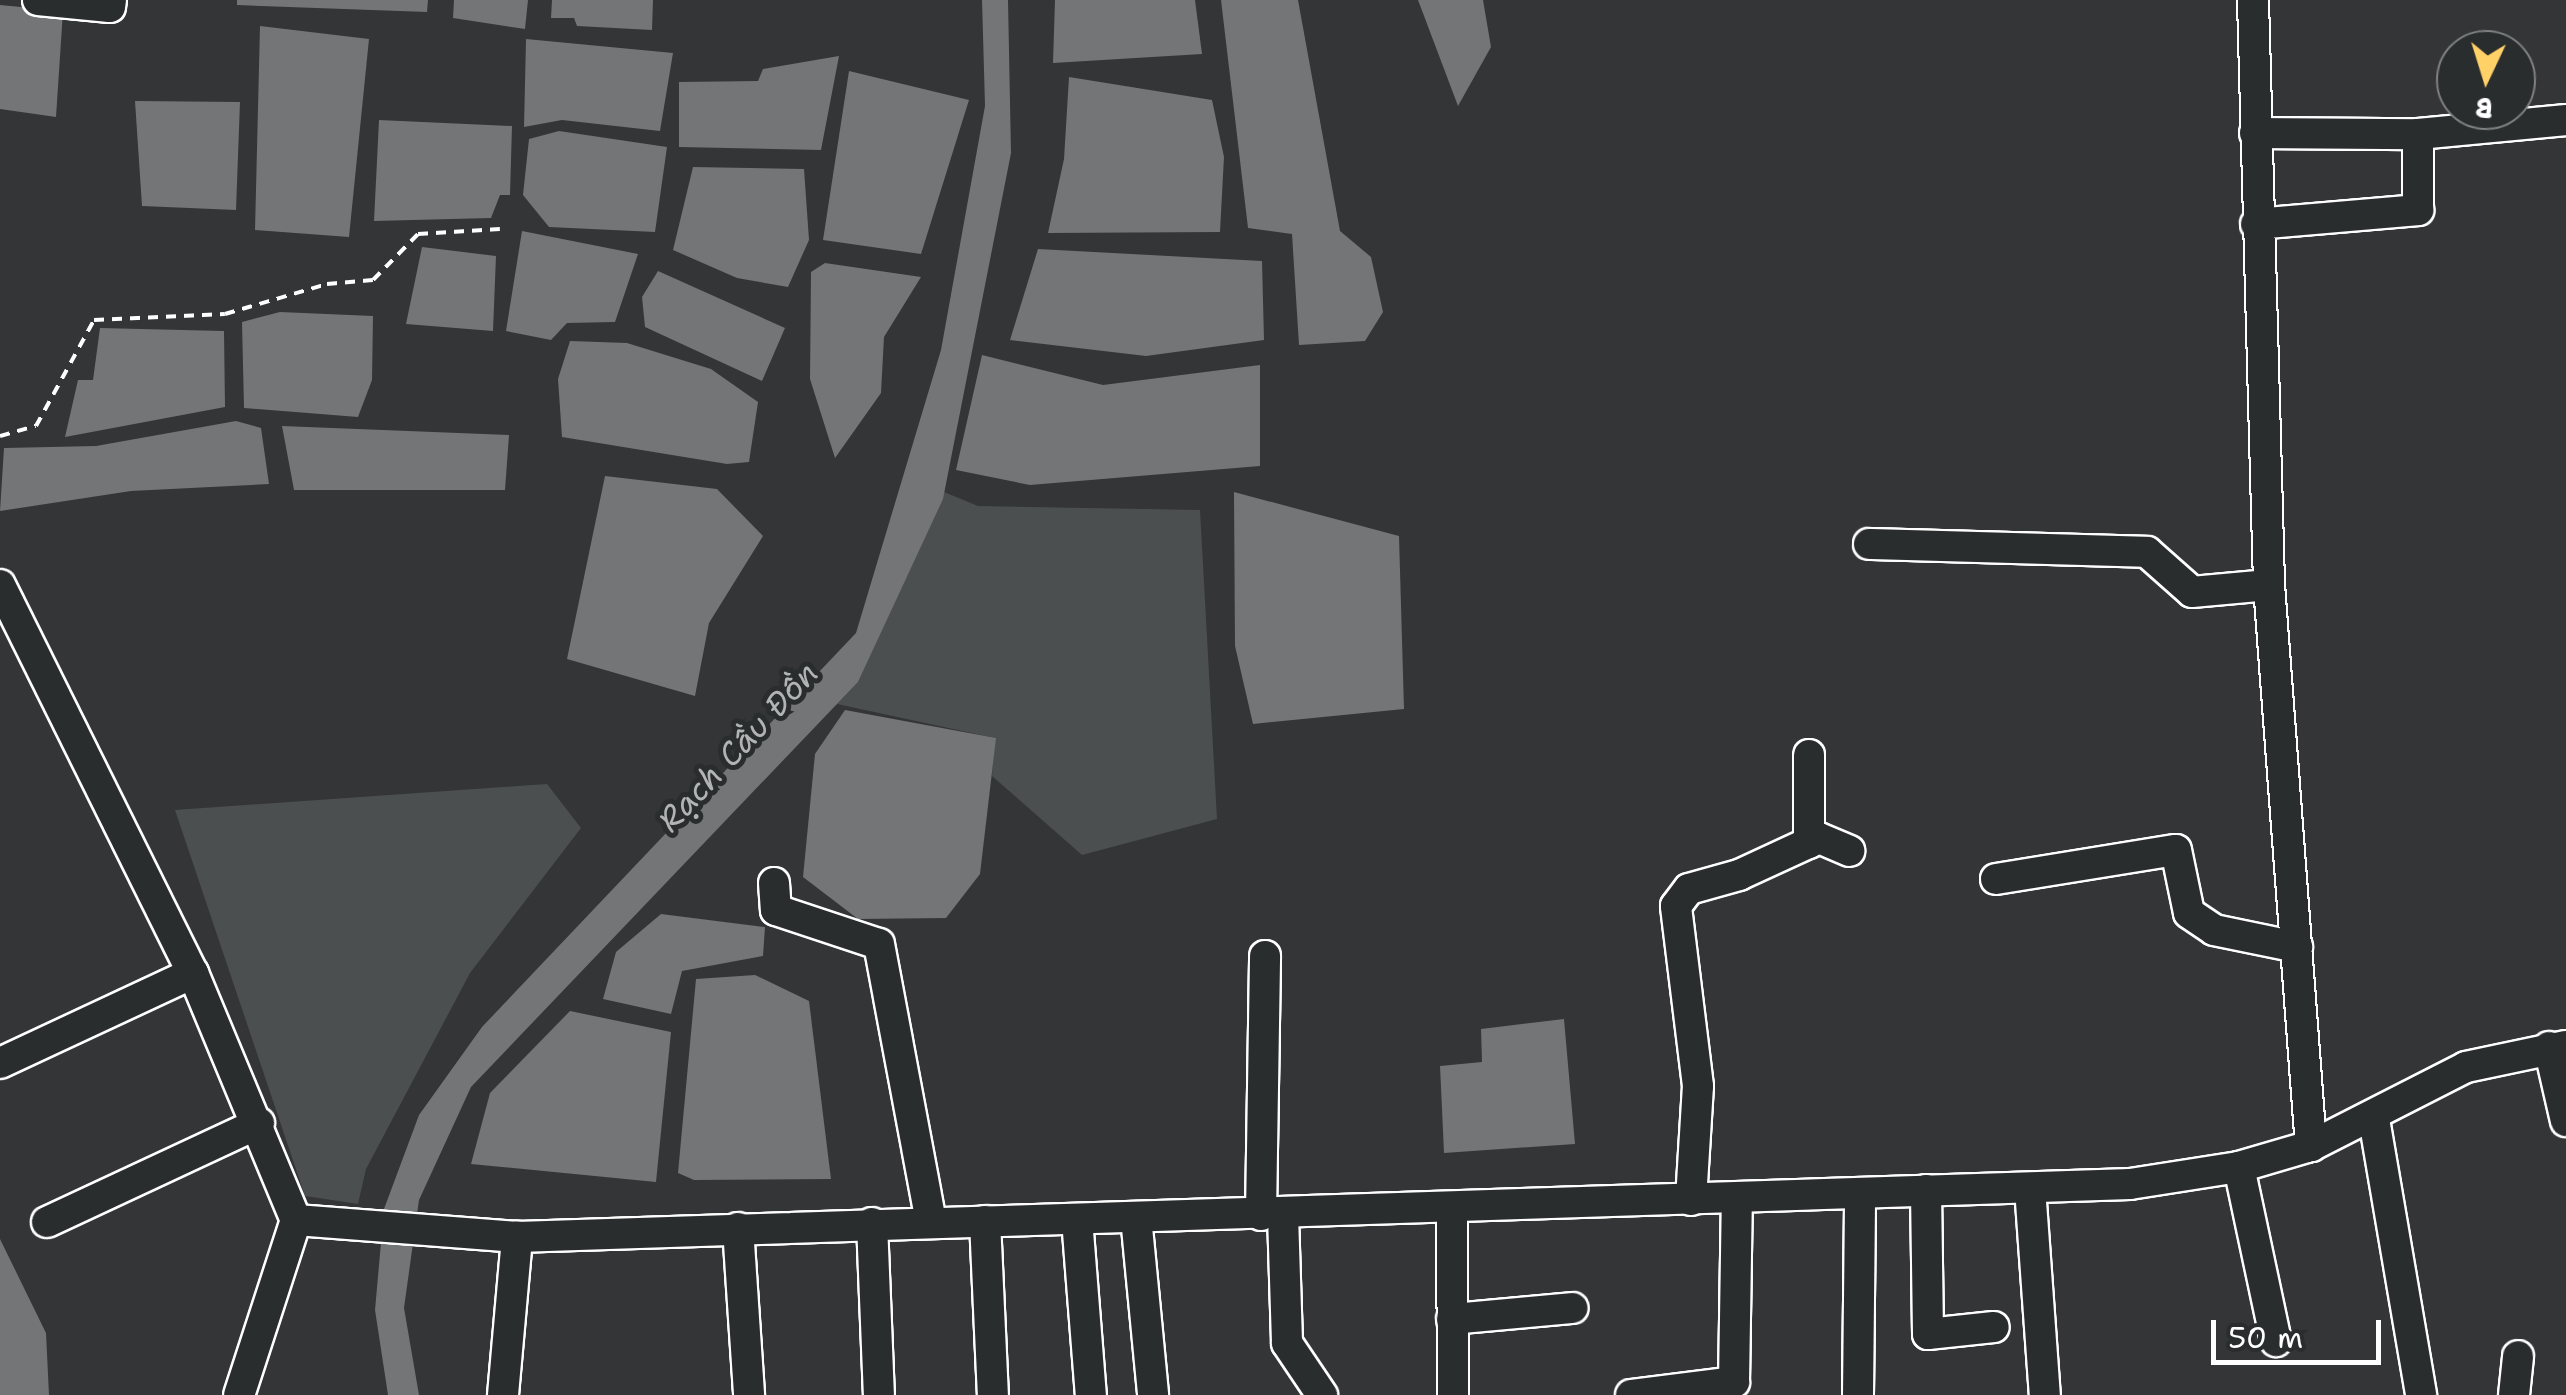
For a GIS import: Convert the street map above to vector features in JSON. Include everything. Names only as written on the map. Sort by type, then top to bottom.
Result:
[{"type":"street","points":[[38,0],[110,7],[111,0]]},
{"type":"street","points":[[2252,0],[2269,585],[2311,1146]]},
{"type":"street","points":[[2255,133],[2418,134],[2566,120]]},
{"type":"street","points":[[2256,224],[2418,210],[2418,134]]},
{"type":"street","points":[[1869,544],[2147,552],[2192,592],[2269,585]]},
{"type":"street","points":[[0,585],[193,973],[259,1123],[296,1220],[240,1395]]},
{"type":"street","points":[[1809,755],[1810,843]]},
{"type":"street","points":[[1691,1200],[1698,1086],[1676,906],[1689,889],[1740,875],[1819,838],[1848,851]]},
{"type":"street","points":[[1996,879],[2176,850],[2190,914],[2214,930],[2298,947]]},
{"type":"street","points":[[774,882],[776,910],[879,944],[931,1221]]},
{"type":"street","points":[[1265,956],[1272,1215],[1288,1343],[1322,1395]]},
{"type":"street","points":[[0,1063],[193,973]]},
{"type":"street","points":[[296,1220],[517,1237],[2130,1184],[2240,1168],[2311,1146],[2374,1119],[2466,1067],[2558,1046],[2566,1121]]},
{"type":"street","points":[[2374,1119],[2420,1395]]},
{"type":"street","points":[[47,1222],[259,1123]]},
{"type":"street","points":[[2240,1168],[2276,1341]]},
{"type":"street","points":[[2030,1188],[2045,1395]]},
{"type":"street","points":[[1926,1190],[1928,1334],[1994,1326]]},
{"type":"street","points":[[1858,1395],[1860,1193]]},
{"type":"street","points":[[1632,1395],[1734,1382],[1737,1198]]},
{"type":"street","points":[[1452,1209],[1453,1395]]},
{"type":"street","points":[[1077,1218],[1091,1395]]},
{"type":"street","points":[[1136,1218],[1153,1395]]},
{"type":"street","points":[[986,1221],[993,1395]]},
{"type":"street","points":[[872,1223],[879,1395]]},
{"type":"street","points":[[738,1228],[749,1395]]},
{"type":"street","points":[[503,1395],[517,1237]]},
{"type":"street","points":[[1452,1319],[1573,1308]]},
{"type":"street","points":[[2514,1395],[2518,1356]]},
{"type":"path","points":[[0,436],[36,426],[94,320],[225,314],[327,284],[373,280],[418,234],[500,230]]},
{"type":"shaded area","points":[[237,0],[428,0],[427,12],[237,5]]},
{"type":"shaded area","points":[[454,0],[528,0],[525,29],[453,18]]},
{"type":"shaded area","points":[[552,0],[653,0],[652,30],[577,26],[574,18],[551,18]]},
{"type":"shaded area","points":[[982,0],[1008,0],[1011,153],[943,499],[858,682],[471,1087],[419,1200],[404,1308],[419,1395],[388,1395],[375,1310],[384,1209],[419,1115],[482,1027],[856,633],[941,350],[985,106]]},
{"type":"shaded area","points":[[1055,0],[1195,0],[1202,54],[1053,63]]},
{"type":"shaded area","points":[[1221,0],[1298,0],[1340,231],[1371,257],[1383,312],[1365,341],[1299,345],[1292,234],[1248,228]]},
{"type":"shaded area","points":[[1418,0],[1483,0],[1491,47],[1458,106]]},
{"type":"shaded area","points":[[0,5],[63,11],[56,117],[0,109]]},
{"type":"shaded area","points":[[260,26],[369,39],[349,237],[255,230]]},
{"type":"shaded area","points":[[526,39],[673,53],[660,131],[562,120],[524,127]]},
{"type":"shaded area","points":[[839,56],[821,150],[679,147],[679,82],[758,81],[763,69]]},
{"type":"shaded area","points":[[849,71],[969,100],[921,254],[823,240]]},
{"type":"shaded area","points":[[1069,77],[1212,100],[1224,157],[1220,232],[1048,233],[1064,159]]},
{"type":"shaded area","points":[[135,101],[240,102],[236,210],[142,206]]},
{"type":"shaded area","points":[[379,120],[512,126],[510,195],[500,195],[491,218],[374,221]]},
{"type":"shaded area","points":[[559,131],[667,147],[655,232],[549,227],[523,195],[529,139]]},
{"type":"shaded area","points":[[693,167],[804,169],[809,240],[788,287],[737,278],[673,250]]},
{"type":"shaded area","points":[[522,231],[638,254],[615,322],[567,323],[551,340],[506,331]]},
{"type":"shaded area","points":[[422,247],[496,256],[493,331],[406,324]]},
{"type":"shaded area","points":[[1038,249],[1262,261],[1264,340],[1146,356],[1010,340]]},
{"type":"shaded area","points":[[825,263],[921,277],[884,337],[881,393],[835,458],[810,379],[811,272]]},
{"type":"shaded area","points":[[658,271],[785,328],[762,381],[645,327],[642,297]]},
{"type":"shaded area","points":[[280,312],[373,316],[372,380],[358,417],[244,408],[242,322]]},
{"type":"shaded area","points":[[100,328],[224,331],[225,407],[65,437],[78,380],[93,380]]},
{"type":"shaded area","points":[[570,341],[627,343],[711,369],[758,402],[749,462],[727,464],[562,437],[558,379]]},
{"type":"shaded area","points":[[982,355],[1103,385],[1260,365],[1260,466],[1030,485],[956,470]]},
{"type":"shaded area","points":[[236,421],[261,428],[269,484],[131,491],[0,511],[4,448],[96,446]]},
{"type":"shaded area","points":[[282,426],[509,435],[505,490],[294,490]]},
{"type":"shaded area","points":[[605,476],[717,489],[763,536],[709,623],[695,696],[567,659]]},
{"type":"shaded area","points":[[944,492],[978,506],[1200,510],[1217,819],[1082,855],[992,776],[995,738],[837,704],[858,682]]},
{"type":"shaded area","points":[[1234,492],[1399,536],[1404,709],[1253,724],[1235,646]]},
{"type":"shaded area","points":[[845,710],[996,738],[980,874],[946,918],[858,919],[803,877],[815,754]]},
{"type":"shaded area","points":[[547,784],[581,828],[470,973],[366,1169],[358,1204],[305,1196],[175,810]]},
{"type":"shaded area","points":[[661,914],[765,927],[763,956],[682,971],[671,1014],[603,999],[616,952]]},
{"type":"shaded area","points":[[755,975],[809,1001],[831,1179],[694,1180],[678,1173],[696,979]]},
{"type":"shaded area","points":[[570,1011],[671,1032],[656,1182],[471,1164],[490,1093]]},
{"type":"shaded area","points":[[1564,1019],[1575,1144],[1444,1153],[1440,1066],[1482,1062],[1481,1029]]},
{"type":"shaded area","points":[[0,1239],[46,1333],[49,1395],[0,1395]]},
{"type":"water label","name":"Rạch Cầu Đồn","points":[[738,747]]}]
